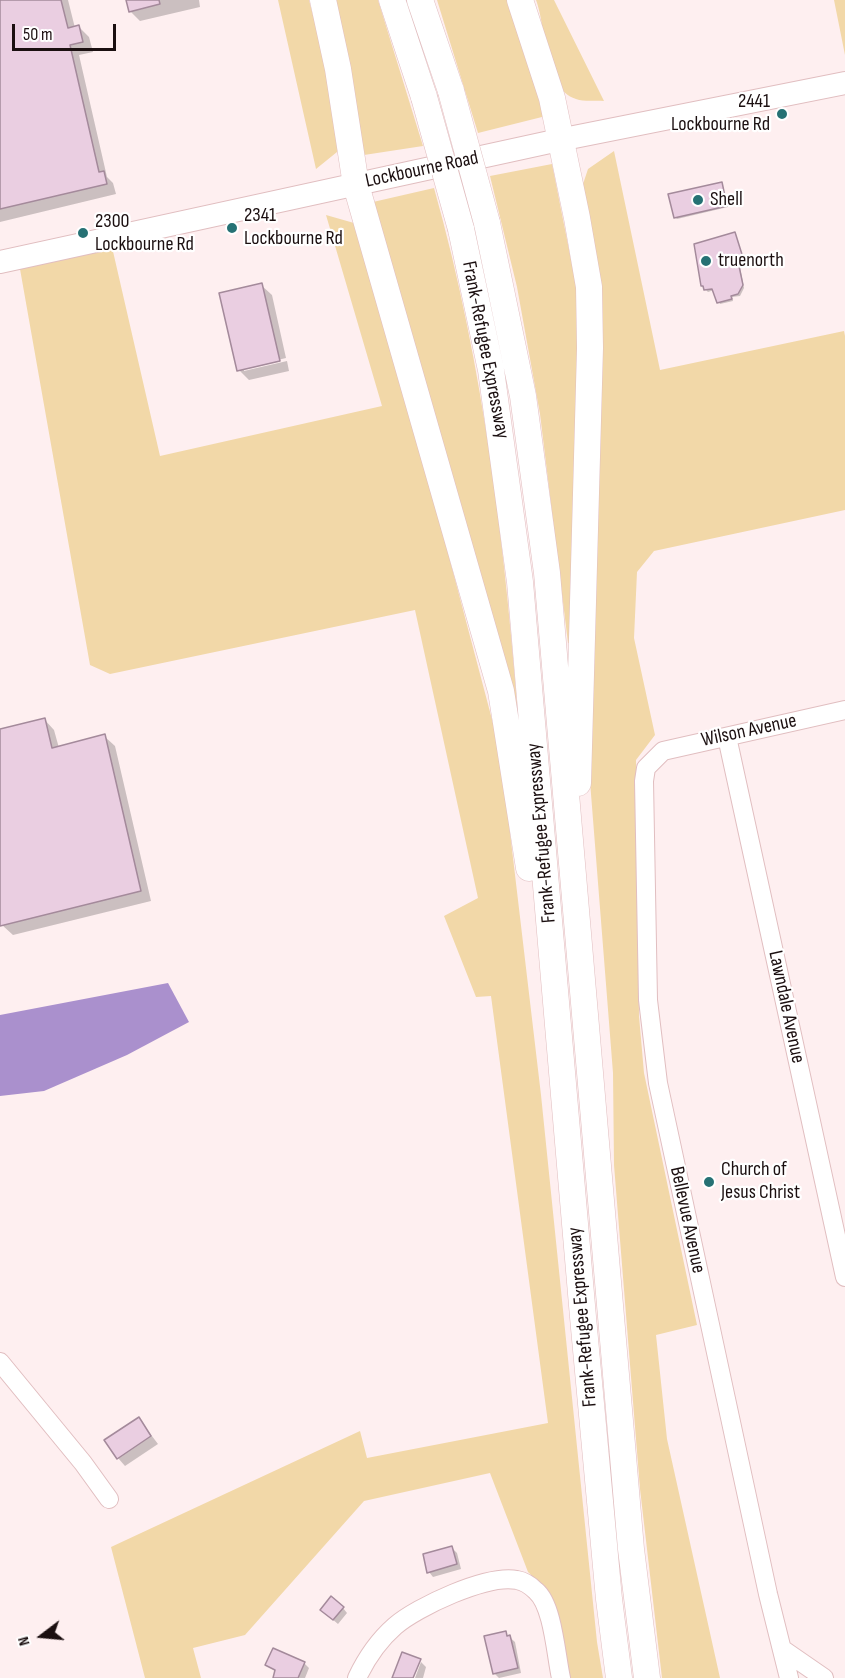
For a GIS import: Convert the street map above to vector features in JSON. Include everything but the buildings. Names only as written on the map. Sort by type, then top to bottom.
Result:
[{"type":"highway","points":[[323,0],[338,69],[356,184],[501,691],[535,902],[551,955]]},
{"type":"highway","name":"Frank-Refugee Expressway","points":[[392,0],[424,97],[461,229],[489,359],[512,506],[528,658],[551,955],[609,1599],[619,1678]]},
{"type":"highway","name":"Frank-Refugee Expressway","points":[[420,0],[451,91],[487,223],[523,396],[538,500],[631,1550],[647,1678]]},
{"type":"highway","points":[[520,0],[552,98],[577,218],[589,287],[591,318],[578,782],[568,833]]},
{"type":"main road","name":"Lockbourne Road","points":[[0,262],[559,140],[845,83]]},
{"type":"street","name":"Wilson Avenue","points":[[655,758],[663,750],[845,710]]},
{"type":"street","name":"Lawndale Avenue","points":[[727,736],[845,1277]]},
{"type":"street","name":"Bellevue Avenue","points":[[655,758],[646,768],[644,781],[648,1000],[658,1083],[789,1678]]},
{"type":"street","points":[[0,1362],[83,1463],[109,1499]]},
{"type":"street","points":[[357,1678],[376,1647],[394,1627],[423,1607],[448,1594],[502,1580],[516,1580],[526,1584],[538,1592],[546,1604],[561,1678]]},
{"type":"street","points":[[782,1649],[824,1678]]},
{"type":"shaded area","points":[[278,0],[309,0],[328,75],[335,113],[337,152],[316,169]]},
{"type":"shaded area","points":[[333,0],[378,0],[423,146],[364,155]]},
{"type":"shaded area","points":[[437,0],[512,0],[545,100],[542,117],[478,133]]},
{"type":"shaded area","points":[[536,0],[554,0],[604,101],[576,99],[565,93],[557,83],[548,56]]},
{"type":"shaded area","points":[[834,0],[845,0],[845,55]]},
{"type":"shaded area","points":[[614,151],[660,370],[844,331],[845,336],[845,510],[654,551],[637,572],[634,638],[655,735],[636,760],[639,1016],[644,1073],[697,1325],[656,1335],[667,1439],[720,1678],[662,1678],[640,1489],[614,1165],[613,1073],[588,756],[583,184],[588,169]]},
{"type":"shaded area","points":[[552,164],[580,305],[573,643],[568,643],[540,414],[517,287],[490,176]]},
{"type":"shaded area","points":[[434,188],[467,325],[491,463],[508,602],[520,742],[373,202]]},
{"type":"shaded area","points":[[326,215],[354,223],[365,239],[494,727],[507,807],[541,1095],[597,1642],[603,1678],[566,1678],[545,1588],[528,1572],[490,1473],[364,1501],[245,1635],[193,1648],[201,1678],[145,1678],[111,1547],[360,1431],[367,1458],[548,1423],[491,996],[476,997],[444,916],[478,898],[415,610],[110,674],[90,665],[20,269],[112,247],[160,456],[382,406]]},
{"type":"shaded area","points":[[168,983],[189,1022],[127,1055],[44,1091],[0,1096],[0,1015]]},
{"type":"place","name":"2441 Lockbourne Rd","points":[[782,114]]},
{"type":"place","name":"Shell","points":[[698,200]]},
{"type":"place","name":"2341 Lockbourne Rd","points":[[232,228]]},
{"type":"place","name":"2300 Lockbourne Rd","points":[[83,233]]},
{"type":"place","name":"truenorth","points":[[706,261]]},
{"type":"place","name":"Church of Jesus Christ","points":[[709,1182]]}]
